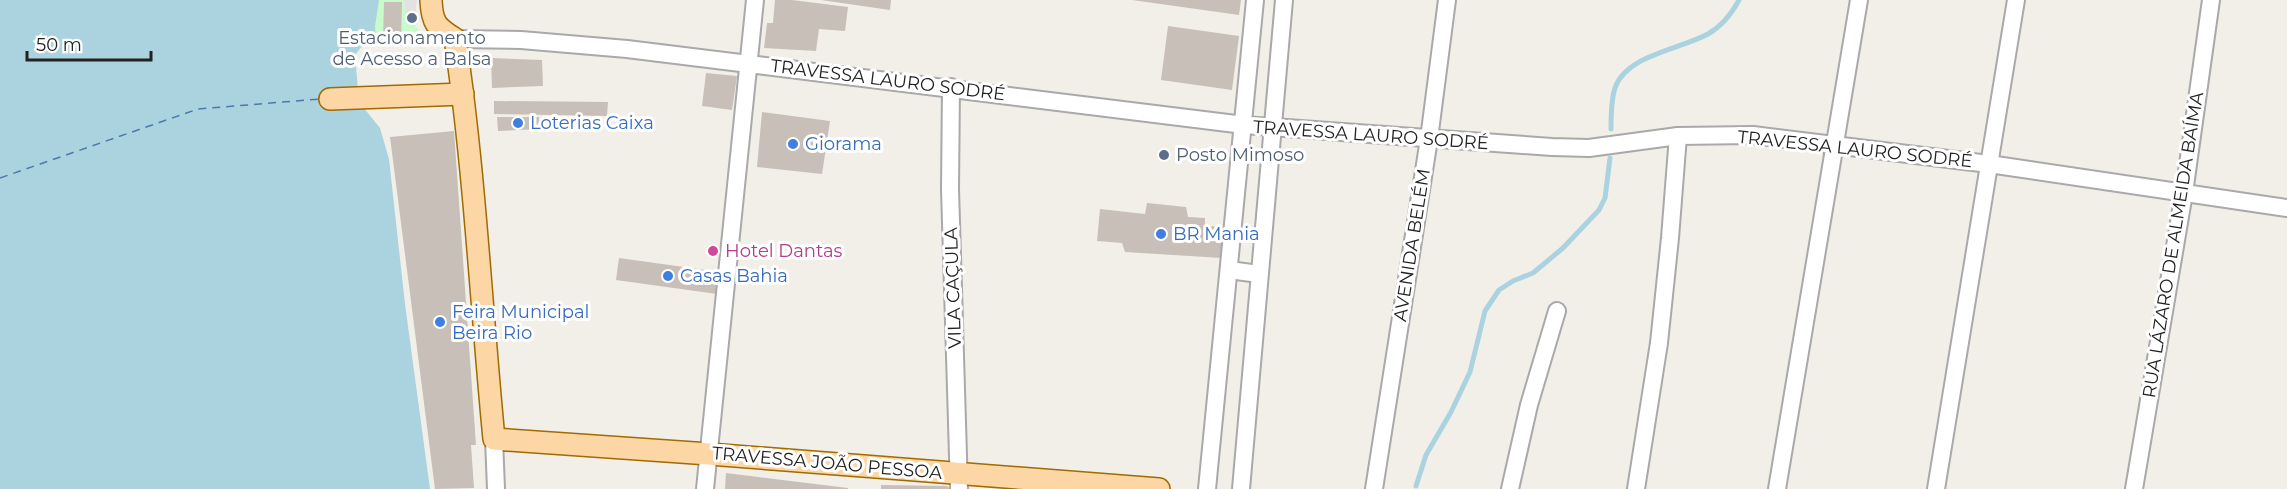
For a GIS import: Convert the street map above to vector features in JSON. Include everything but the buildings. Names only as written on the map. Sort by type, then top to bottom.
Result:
[{"type":"main road","points":[[431,0],[432,17],[438,28],[455,39],[463,94],[494,440]]},
{"type":"main road","points":[[330,99],[463,94]]},
{"type":"main road","name":"TRAVESSA JOÃO PESSOA","points":[[494,440],[709,454],[959,481],[1159,489]]},
{"type":"street","points":[[705,489],[755,0]]},
{"type":"street","points":[[1207,489],[1255,0]]},
{"type":"street","points":[[1241,489],[1284,0]]},
{"type":"street","name":"AVENIDA BELÉM","points":[[1374,489],[1429,139],[1447,0]]},
{"type":"street","points":[[1777,489],[1859,0]]},
{"type":"street","points":[[1936,489],[2016,0]]},
{"type":"street","name":"RUA LÁZARO DE ALMEIDA BAÍMA","points":[[2134,489],[2184,193],[2211,0]]},
{"type":"street","name":"TRAVESSA LAURO SODRÉ","points":[[455,39],[521,40],[749,63],[1244,125],[1535,147],[1589,148],[1678,136],[1753,135],[1989,164],[2287,208]]},
{"type":"street","name":"VILA CAÇULA","points":[[951,87],[950,189],[959,481]]},
{"type":"street","points":[[1636,489],[1659,343],[1678,136]]},
{"type":"street","points":[[1229,270],[1259,274]]},
{"type":"street","points":[[1510,489],[1529,405],[1557,311]]},
{"type":"street","points":[[494,440],[496,489]]},
{"type":"green space","points":[[379,0],[404,0],[405,12],[428,43],[376,41],[375,27]]},
{"type":"shaded area","name":"Estacionamento de Acesso a Balsa","points":[[404,0],[417,0],[414,24],[405,12]]},
{"type":"water","points":[[0,0],[379,0],[375,27],[376,41],[366,41],[355,55],[359,102],[380,128],[389,159],[405,304],[430,489],[0,489]]},
{"type":"waterway","points":[[1611,129],[1613,98],[1621,77],[1642,60],[1713,31],[1726,19],[1739,0]]},
{"type":"waterway","points":[[1416,486],[1426,455],[1451,412],[1470,372],[1485,311],[1499,290],[1533,273],[1563,248],[1599,210],[1605,198],[1610,158]]},
{"type":"ferry route","points":[[0,178],[198,109],[320,99]]},
{"type":"place","name":"Estacionamento de Acesso a Balsa","points":[[412,18]]},
{"type":"place","name":"Loterias Caixa","points":[[518,123]]},
{"type":"place","name":"Giorama","points":[[793,144]]},
{"type":"place","name":"Posto Mimoso","points":[[1164,155]]},
{"type":"place","name":"BR Mania","points":[[1161,234]]},
{"type":"place","name":"Hotel Dantas","points":[[713,251]]},
{"type":"place","name":"Casas Bahia","points":[[668,276]]},
{"type":"place","name":"Feira Municipal Beira Rio","points":[[440,322]]}]
